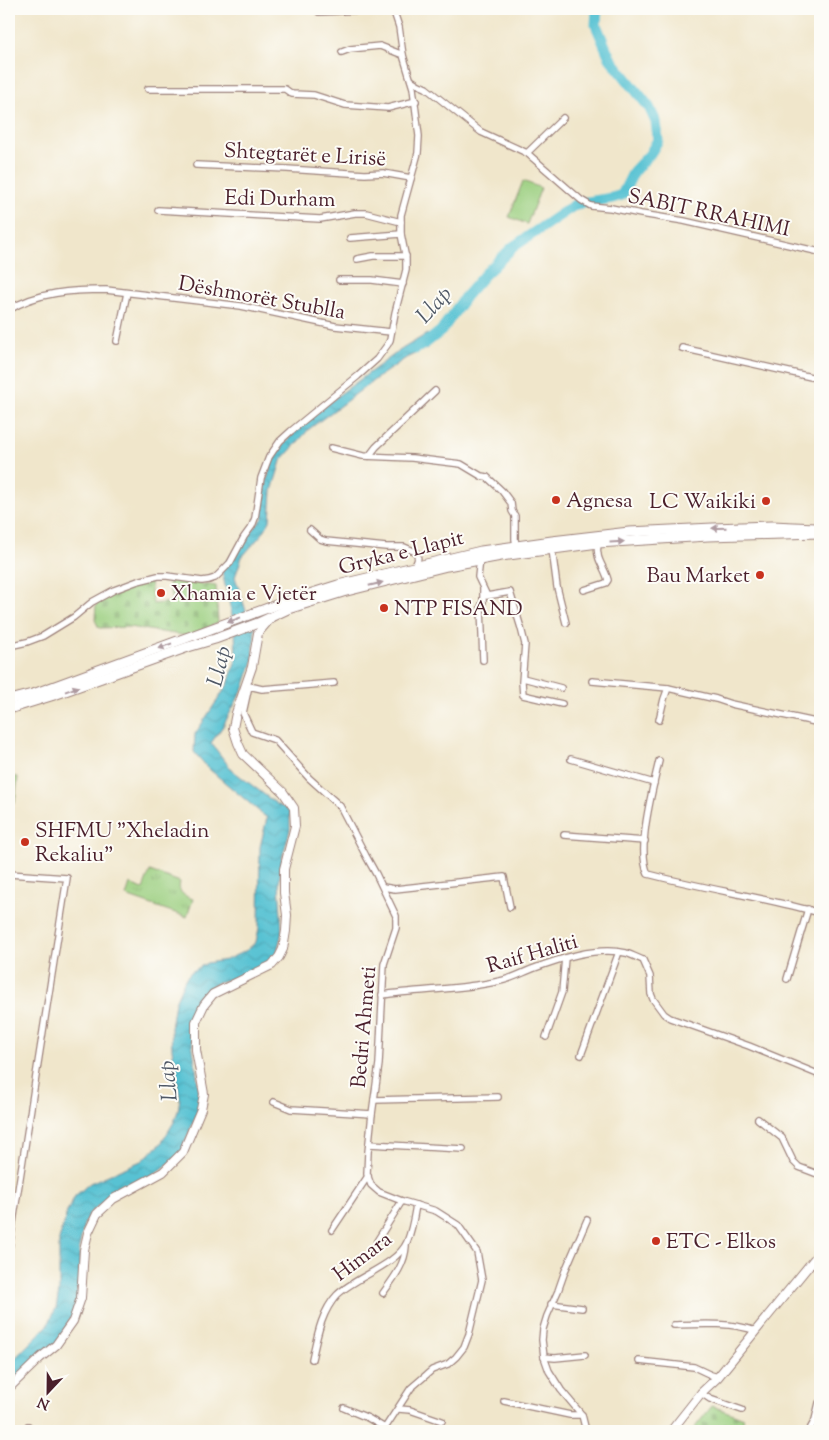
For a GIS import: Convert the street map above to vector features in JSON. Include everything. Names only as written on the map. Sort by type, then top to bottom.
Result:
[{"type":"main road","name":"Gryka e Llapit","points":[[447,563],[481,551],[629,532],[772,526],[820,528]]},
{"type":"main road","name":"Gryka e Llapit","points":[[9,700],[36,693],[211,628],[338,585],[415,569],[598,543],[708,536],[820,533]]},
{"type":"main road","name":"Gryka e Llapit","points":[[9,709],[188,647],[262,624],[288,609],[415,569]]},
{"type":"main road","points":[[9,1388],[56,1344],[73,1322],[81,1298],[84,1250],[88,1233],[97,1214],[113,1199],[163,1172],[183,1152],[201,1108],[204,1094],[196,1050],[196,1022],[204,1005],[213,994],[272,965],[283,949],[287,915],[284,894],[284,869],[295,826],[294,808],[283,792],[243,754],[233,728],[236,712],[252,667],[258,633],[262,624]]},
{"type":"main road","points":[[671,1431],[701,1393],[718,1377],[820,1252]]},
{"type":"street","points":[[319,12],[385,9]]},
{"type":"street","points":[[9,646],[42,636],[74,617],[92,602],[114,590],[138,581],[158,576],[202,581],[215,578],[230,563],[252,526],[261,478],[269,457],[280,441],[377,359],[388,344],[406,270],[406,256],[401,234],[401,215],[418,153],[419,136],[416,101],[404,55],[400,27],[393,9]]},
{"type":"street","points":[[342,52],[350,49],[380,46],[404,55]]},
{"type":"street","points":[[411,79],[426,88],[482,132],[527,153],[563,118]]},
{"type":"street","points":[[148,90],[285,89],[292,94],[314,95],[342,104],[384,108],[416,101]]},
{"type":"street","name":"SABIT RRAHIMI","points":[[527,153],[581,200],[591,206],[684,221],[820,252]]},
{"type":"street","name":"Shtegtarët e Lirisë","points":[[196,165],[303,169],[365,174],[383,173],[411,178]]},
{"type":"street","name":"Edi Durham","points":[[158,210],[320,219],[366,213],[401,222]]},
{"type":"street","points":[[350,238],[401,234]]},
{"type":"street","points":[[357,259],[373,256],[406,256]]},
{"type":"street","points":[[339,280],[372,280],[403,284]]},
{"type":"street","name":"Dëshmorët Stublla","points":[[9,310],[25,301],[64,292],[96,290],[241,306],[336,326],[391,332]]},
{"type":"street","points":[[117,341],[127,293]]},
{"type":"street","points":[[682,348],[820,379]]},
{"type":"street","points":[[369,456],[376,447],[435,391]]},
{"type":"street","points":[[331,448],[362,456],[412,458],[461,464],[481,476],[487,477],[502,491],[511,503],[515,516],[516,546]]},
{"type":"street","points":[[310,530],[320,539],[326,541],[404,547],[416,552],[418,556],[415,569]]},
{"type":"street","points":[[584,590],[606,583],[608,580],[598,557],[598,543]]},
{"type":"street","points":[[552,549],[557,587],[566,624]]},
{"type":"street","points":[[480,559],[478,577],[487,596],[510,592],[522,628],[525,644],[522,695],[562,704]]},
{"type":"street","points":[[482,586],[484,594],[481,607],[483,660]]},
{"type":"street","points":[[523,678],[560,688]]},
{"type":"street","points":[[592,680],[668,688],[820,723]]},
{"type":"street","name":"Bedri Ahmeti","points":[[334,683],[262,688],[249,686],[243,713],[252,732],[275,740],[308,778],[340,806],[383,887],[396,916],[396,928],[384,964],[380,1056],[368,1152],[368,1176]]},
{"type":"street","points":[[659,720],[668,688]]},
{"type":"street","points":[[571,759],[654,783]]},
{"type":"street","points":[[658,761],[644,841],[645,868],[648,874],[788,904],[820,913]]},
{"type":"street","points":[[564,835],[644,841]]},
{"type":"street","points":[[9,874],[68,878],[9,1248]]},
{"type":"street","points":[[383,887],[395,888],[504,878],[510,907]]},
{"type":"street","points":[[787,980],[808,910]]},
{"type":"street","name":"Raif Haliti","points":[[382,995],[502,981],[565,958],[602,952],[626,953],[643,960],[650,976],[653,999],[664,1014],[670,1018],[749,1046],[820,1075]]},
{"type":"street","points":[[581,1055],[619,952]]},
{"type":"street","points":[[546,1036],[562,992],[565,958]]},
{"type":"street","points":[[374,1100],[498,1098]]},
{"type":"street","points":[[274,1102],[291,1109],[372,1114]]},
{"type":"street","points":[[758,1119],[782,1138],[793,1161],[799,1166],[820,1175]]},
{"type":"street","points":[[369,1144],[463,1149]]},
{"type":"street","points":[[344,1408],[368,1418],[384,1430],[419,1380],[432,1370],[448,1364],[462,1352],[469,1334],[482,1280],[477,1252],[458,1225],[436,1211],[379,1192],[371,1185],[368,1176]]},
{"type":"street","points":[[332,1230],[368,1176]]},
{"type":"street","points":[[377,1241],[402,1201]]},
{"type":"street","name":"Himara","points":[[312,1359],[325,1314],[338,1295],[350,1285],[400,1253],[412,1226],[416,1205]]},
{"type":"street","points":[[586,1431],[582,1415],[554,1379],[544,1357],[542,1340],[543,1329],[552,1304],[587,1220]]},
{"type":"street","points":[[383,1292],[396,1275],[406,1256],[406,1243]]},
{"type":"street","points":[[552,1304],[582,1308]]},
{"type":"street","points":[[674,1325],[725,1326],[756,1331]]},
{"type":"street","points":[[544,1357],[555,1358],[585,1355]]},
{"type":"street","points":[[639,1361],[694,1367],[718,1377]]},
{"type":"street","points":[[701,1393],[710,1399],[742,1410]]},
{"type":"street","points":[[504,1401],[570,1415],[582,1415]]},
{"type":"street","points":[[810,1431],[820,1403]]},
{"type":"street","points":[[399,1409],[410,1410],[442,1421]]},
{"type":"green space","points":[[523,181],[541,188],[527,224],[509,217]]},
{"type":"green space","points":[[168,579],[216,586],[218,623],[188,636],[129,627],[99,628],[95,620],[96,604],[104,597],[148,581],[150,583],[153,604],[172,602]]},
{"type":"green space","points":[[9,776],[18,777],[15,803],[9,802]]},
{"type":"green space","points":[[150,871],[180,882],[180,891],[193,899],[187,917],[126,896],[130,884],[143,889]]},
{"type":"green space","points":[[712,1406],[744,1418],[740,1431],[692,1431]]},
{"type":"water","points":[[427,334],[429,347],[406,358],[309,429],[281,461],[272,491],[270,521],[263,533],[242,557],[235,577],[246,611],[255,628],[253,661],[245,685],[223,726],[211,743],[232,770],[278,805],[290,810],[290,830],[282,858],[279,883],[282,932],[277,952],[270,962],[257,970],[245,976],[218,982],[199,996],[190,1028],[201,1103],[180,1155],[145,1182],[108,1197],[90,1213],[84,1224],[79,1248],[80,1282],[77,1306],[57,1343],[9,1391],[9,1364],[48,1325],[56,1308],[59,1292],[59,1240],[67,1212],[75,1196],[90,1183],[141,1161],[161,1144],[174,1122],[180,1098],[172,1049],[171,1028],[175,1002],[185,979],[191,972],[207,963],[226,960],[247,950],[256,942],[259,928],[260,847],[267,818],[209,769],[194,752],[195,734],[228,684],[236,660],[235,628],[222,572],[225,563],[263,518],[264,490],[273,458],[287,440],[340,394],[402,349]]},
{"type":"waterway","name":"Llap","points":[[415,349],[441,331],[465,297],[485,274],[513,247],[576,204],[622,195],[634,171],[650,154],[658,140],[656,122],[649,107],[610,58],[596,25],[597,9]]},
{"type":"place","name":"Agnesa","points":[[556,500]]},
{"type":"place","name":"LC Waikiki","points":[[766,501]]},
{"type":"place","name":"Bau Market","points":[[760,575]]},
{"type":"place","name":"Xhamia e Vjetër","points":[[161,593]]},
{"type":"place","name":"NTP FISAND","points":[[384,608]]},
{"type":"place","name":"SHFMU \"Xheladin Rekaliu\"","points":[[25,842]]},
{"type":"place","name":"ETC - Elkos","points":[[656,1241]]}]
